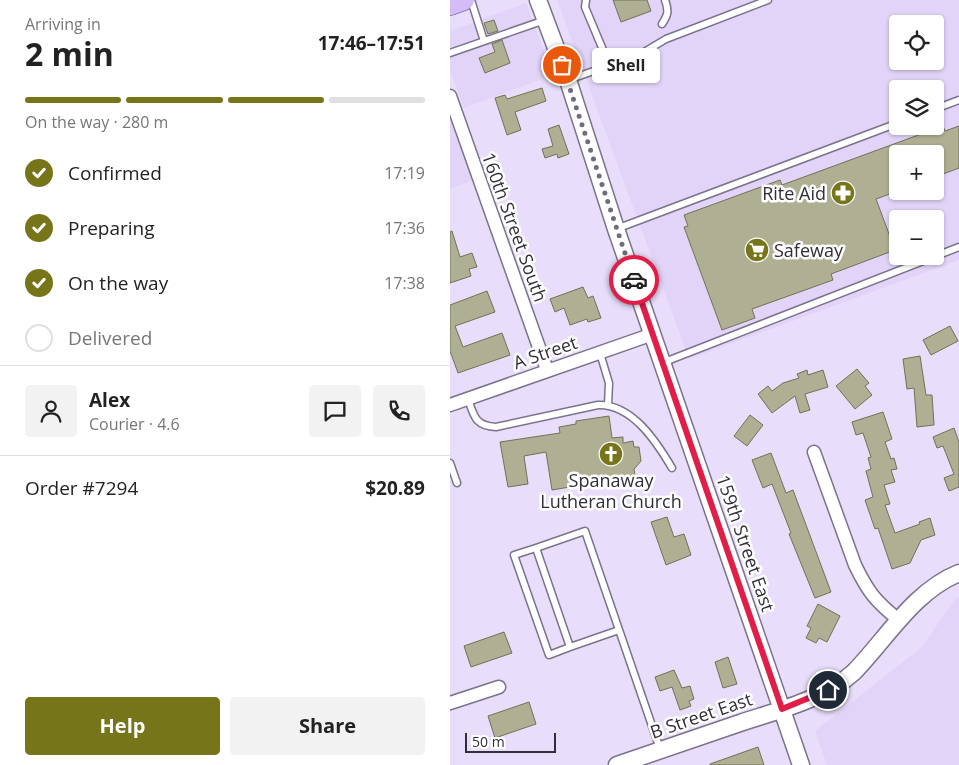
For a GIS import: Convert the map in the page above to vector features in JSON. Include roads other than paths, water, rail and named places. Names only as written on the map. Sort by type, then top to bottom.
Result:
[{"type":"main road","points":[[450,5],[464,0]]},
{"type":"street","name":"159th Street East","points":[[538,0],[568,80],[616,229],[801,765]]},
{"type":"street","name":"160th Street South","points":[[450,96],[547,370]]},
{"type":"street","name":"A Street","points":[[450,405],[652,334]]},
{"type":"street","points":[[814,452],[863,583],[872,596],[899,620]]},
{"type":"street","name":"B Street East","points":[[617,765],[782,709],[828,690],[846,679],[924,595],[938,584],[959,573]]},
{"type":"street","points":[[450,703],[499,687]]},
{"type":"lane","points":[[471,0],[484,41]]},
{"type":"lane","points":[[586,0],[585,8],[603,50]]},
{"type":"lane","points":[[662,24],[668,15],[665,0]]},
{"type":"lane","points":[[568,80],[639,55],[666,39],[768,0]]},
{"type":"lane","points":[[450,53],[546,20]]},
{"type":"lane","points":[[944,106],[959,100]]},
{"type":"lane","points":[[616,229],[889,127]]},
{"type":"lane","points":[[662,363],[959,247]]},
{"type":"lane","points":[[599,352],[609,383],[608,405]]},
{"type":"lane","points":[[468,399],[475,418],[479,423],[496,427],[598,405],[608,405],[620,409],[634,419],[657,444],[672,468]]},
{"type":"lane","points":[[450,463],[457,482]]},
{"type":"lane","points":[[619,630],[549,655],[514,555],[584,531],[619,630],[661,750]]},
{"type":"lane","points":[[536,548],[570,647]]},
{"type":"place","name":"Shell","points":[[562,65]]},
{"type":"place","name":"Rite Aid","points":[[843,193]]},
{"type":"place","name":"Safeway","points":[[757,250]]},
{"type":"place","name":"Spanaway Lutheran Church","points":[[611,454]]}]
